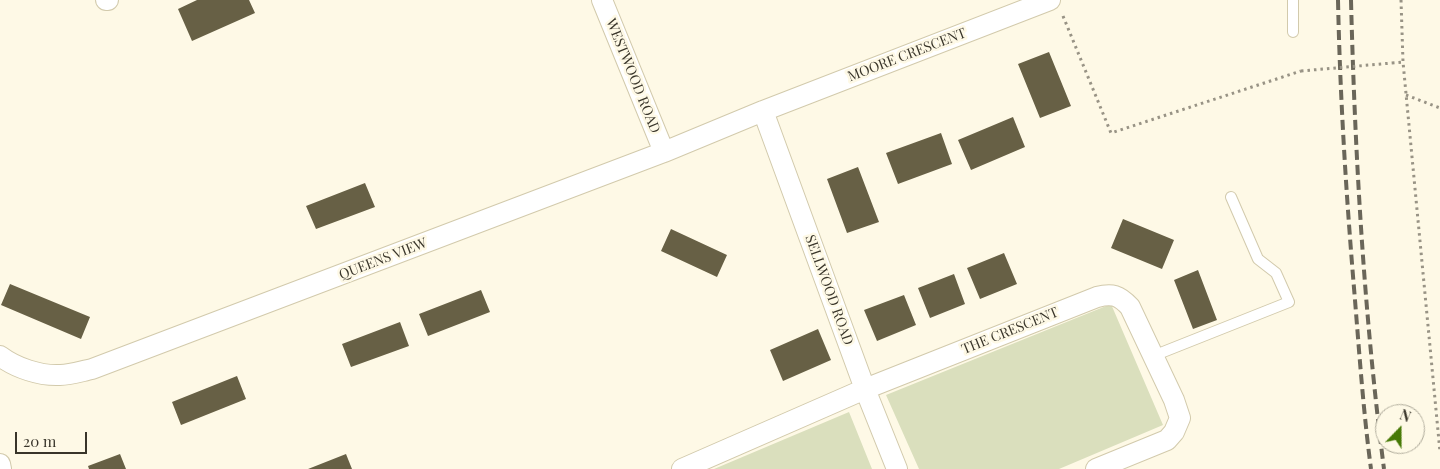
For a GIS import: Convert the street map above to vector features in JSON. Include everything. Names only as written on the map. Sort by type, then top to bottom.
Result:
[{"type":"street","name":"WESTWOOD ROAD","points":[[602,0],[664,152]]},
{"type":"street","name":"MOORE CRESCENT","points":[[764,111],[1056,4]]},
{"type":"street","name":"QUEENS VIEW","points":[[0,356],[30,371],[60,375],[92,369],[664,152],[764,111]]},
{"type":"street","name":"SELLWOOD ROAD","points":[[764,111],[865,389],[897,469]]},
{"type":"street","name":"THE CRESCENT","points":[[682,469],[865,389],[1097,296],[1110,294],[1123,299],[1130,307],[1174,400],[1180,418],[1174,432],[1167,440],[1096,469]]},
{"type":"street","points":[[0,464],[2,469]]},
{"type":"lane","points":[[1292,0],[1293,32]]},
{"type":"lane","points":[[1153,356],[1289,302],[1276,273],[1258,259],[1231,197]]},
{"type":"path","points":[[1401,0],[1403,62],[1440,452]]},
{"type":"path","points":[[1056,4],[1111,133],[1301,71],[1403,62]]},
{"type":"path","points":[[1406,95],[1440,108]]},
{"type":"green space","points":[[1111,304],[1163,425],[1059,469],[919,469],[886,395]]},
{"type":"green space","points":[[849,412],[872,469],[714,469]]},
{"type":"building","points":[[197,0],[249,0],[255,13],[192,41],[178,9]]},
{"type":"building","points":[[1049,52],[1071,106],[1040,118],[1018,64]]},
{"type":"building","points":[[1013,117],[1025,147],[971,170],[958,140]]},
{"type":"building","points":[[941,133],[952,164],[898,184],[886,153]]},
{"type":"building","points":[[858,167],[879,222],[847,233],[827,179]]},
{"type":"building","points":[[365,183],[375,207],[316,229],[306,206]]},
{"type":"building","points":[[1123,219],[1174,240],[1162,269],[1111,248]]},
{"type":"building","points":[[671,229],[727,255],[717,277],[661,251]]},
{"type":"building","points":[[1004,253],[1017,284],[980,299],[967,268]]},
{"type":"building","points":[[1198,270],[1217,320],[1193,329],[1174,280]]},
{"type":"building","points":[[954,274],[965,304],[930,318],[918,288]]},
{"type":"building","points":[[10,284],[90,317],[81,339],[1,305]]},
{"type":"building","points":[[481,290],[490,312],[428,336],[419,314]]},
{"type":"building","points":[[904,295],[916,325],[877,341],[864,310]]},
{"type":"building","points":[[400,322],[409,346],[351,367],[342,344]]},
{"type":"building","points":[[818,329],[831,360],[783,381],[770,350]]},
{"type":"building","points":[[237,376],[246,399],[181,425],[172,402]]},
{"type":"building","points":[[120,454],[126,469],[89,469],[88,466]]},
{"type":"building","points":[[346,454],[352,469],[308,469]]},
{"type":"railway","points":[[1338,0],[1348,216],[1361,378],[1371,469]]},
{"type":"railway","points":[[1351,0],[1355,117],[1366,294],[1384,469]]}]
